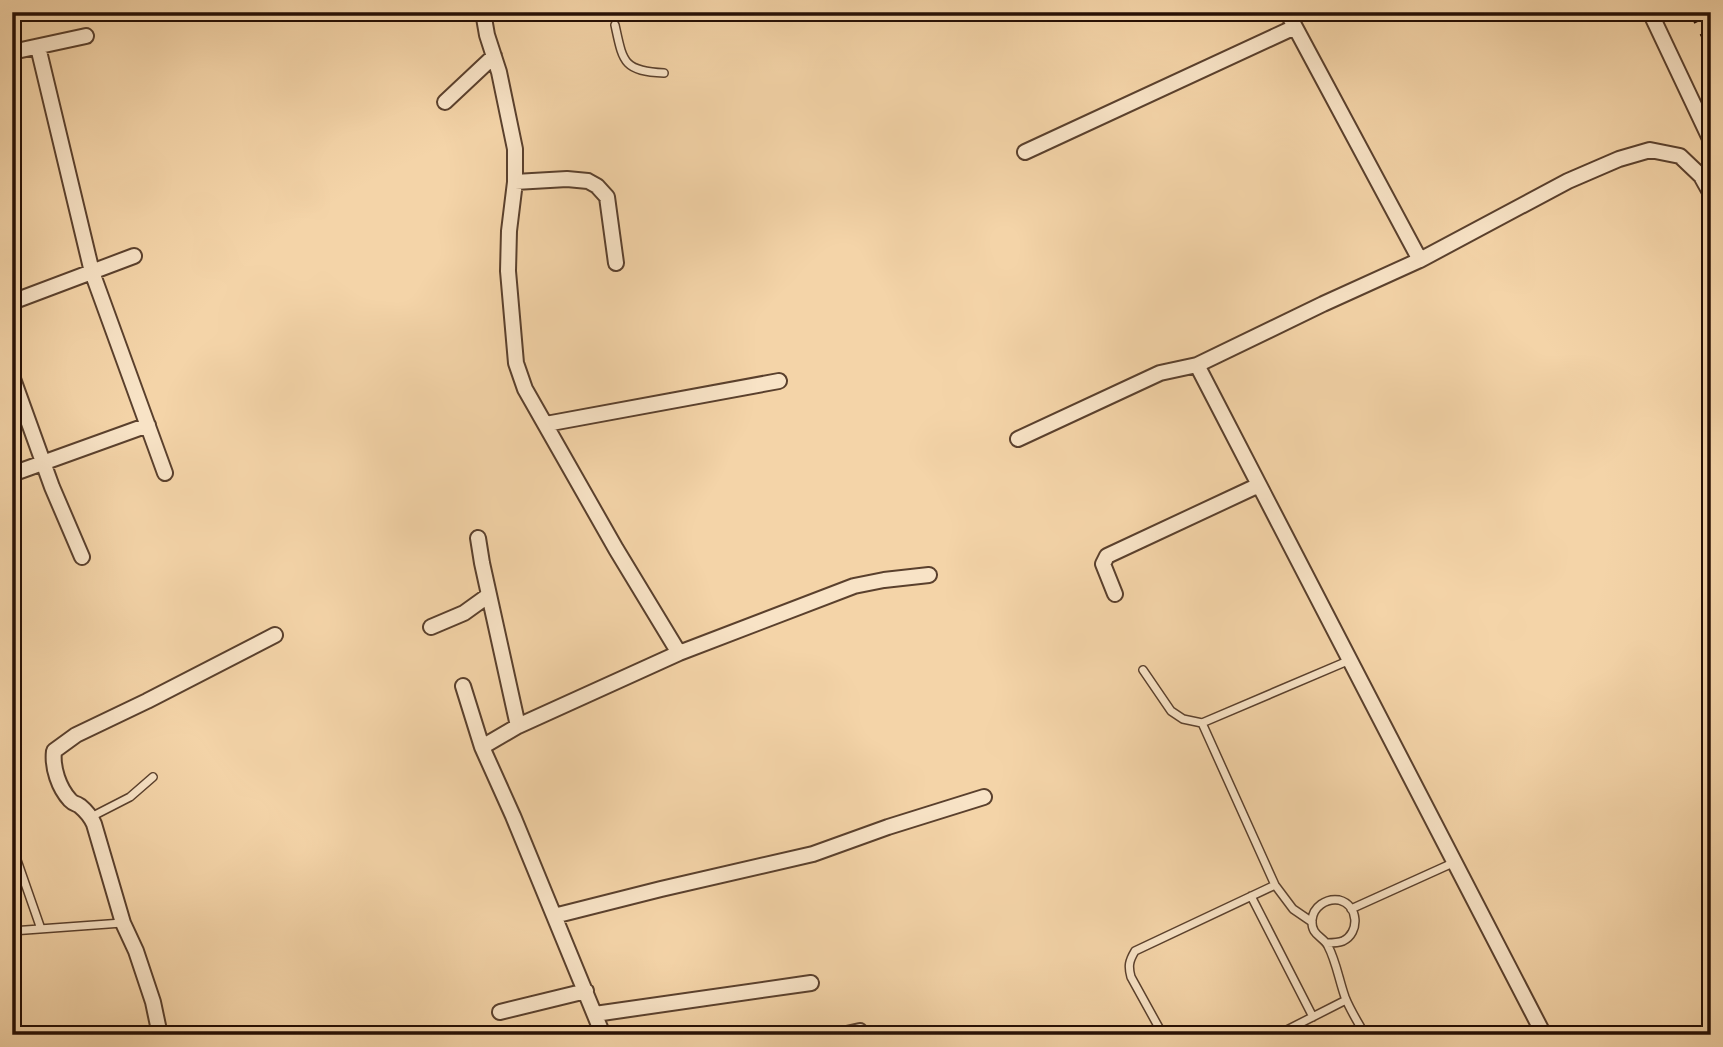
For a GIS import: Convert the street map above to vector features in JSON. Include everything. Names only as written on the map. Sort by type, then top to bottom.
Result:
[{"type":"street","points":[[1287,12],[1420,260]]},
{"type":"street","points":[[1650,12],[1711,141]]},
{"type":"street","points":[[486,13],[487,35],[515,149],[508,271],[516,363],[525,389],[679,653]]},
{"type":"street","points":[[1025,152],[1295,27]]},
{"type":"street","points":[[12,52],[86,36]]},
{"type":"street","points":[[38,47],[92,272],[165,473]]},
{"type":"street","points":[[445,102],[494,56]]},
{"type":"street","points":[[1018,439],[1160,373],[1197,365],[1420,260],[1568,181],[1619,159],[1650,150],[1680,156],[1701,176],[1711,194]]},
{"type":"street","points":[[515,182],[567,179],[587,181],[597,186],[607,197],[616,263]]},
{"type":"street","points":[[12,302],[134,256]]},
{"type":"street","points":[[1197,365],[1544,1035]]},
{"type":"street","points":[[12,376],[43,462],[82,557]]},
{"type":"street","points":[[546,424],[779,381]]},
{"type":"street","points":[[12,474],[148,425]]},
{"type":"street","points":[[1115,594],[1103,564],[1107,556],[1259,485]]},
{"type":"street","points":[[478,538],[518,726]]},
{"type":"street","points":[[482,747],[518,726],[679,653],[854,586],[929,576]]},
{"type":"street","points":[[431,627],[464,613],[489,595]]},
{"type":"street","points":[[160,1035],[153,1002],[136,951],[123,923],[94,824],[81,807],[72,802],[60,784],[53,760],[54,751],[76,735],[275,635]]},
{"type":"street","points":[[463,686],[482,747],[603,1035]]},
{"type":"street","points":[[554,916],[813,854],[984,797]]},
{"type":"street","points":[[595,1014],[811,984]]},
{"type":"street","points":[[500,1013],[586,991]]},
{"type":"street","points":[[842,1035],[860,1031]]},
{"type":"lane","points":[[615,25],[622,57],[631,66],[649,72],[664,73]]},
{"type":"lane","points":[[1143,670],[1171,711],[1183,719],[1202,723],[1350,660]]},
{"type":"lane","points":[[1202,723],[1275,885],[1293,909],[1312,922]]},
{"type":"lane","points":[[91,817],[130,797],[153,777]]},
{"type":"lane","points":[[12,846],[41,929]]},
{"type":"lane","points":[[1352,909],[1455,862]]},
{"type":"lane","points":[[1163,1035],[1131,977],[1128,967],[1135,951],[1275,885]]},
{"type":"lane","points":[[1251,896],[1312,1017]]},
{"type":"lane","points":[[1327,943],[1341,943],[1352,935],[1356,922],[1352,909],[1340,900],[1326,901],[1315,909],[1312,922],[1316,935],[1327,943],[1346,1000],[1365,1035]]},
{"type":"lane","points":[[12,931],[123,923]]},
{"type":"lane","points":[[1277,1035],[1346,1000]]},
{"type":"railway","points":[[1691,12],[1711,52]]}]
